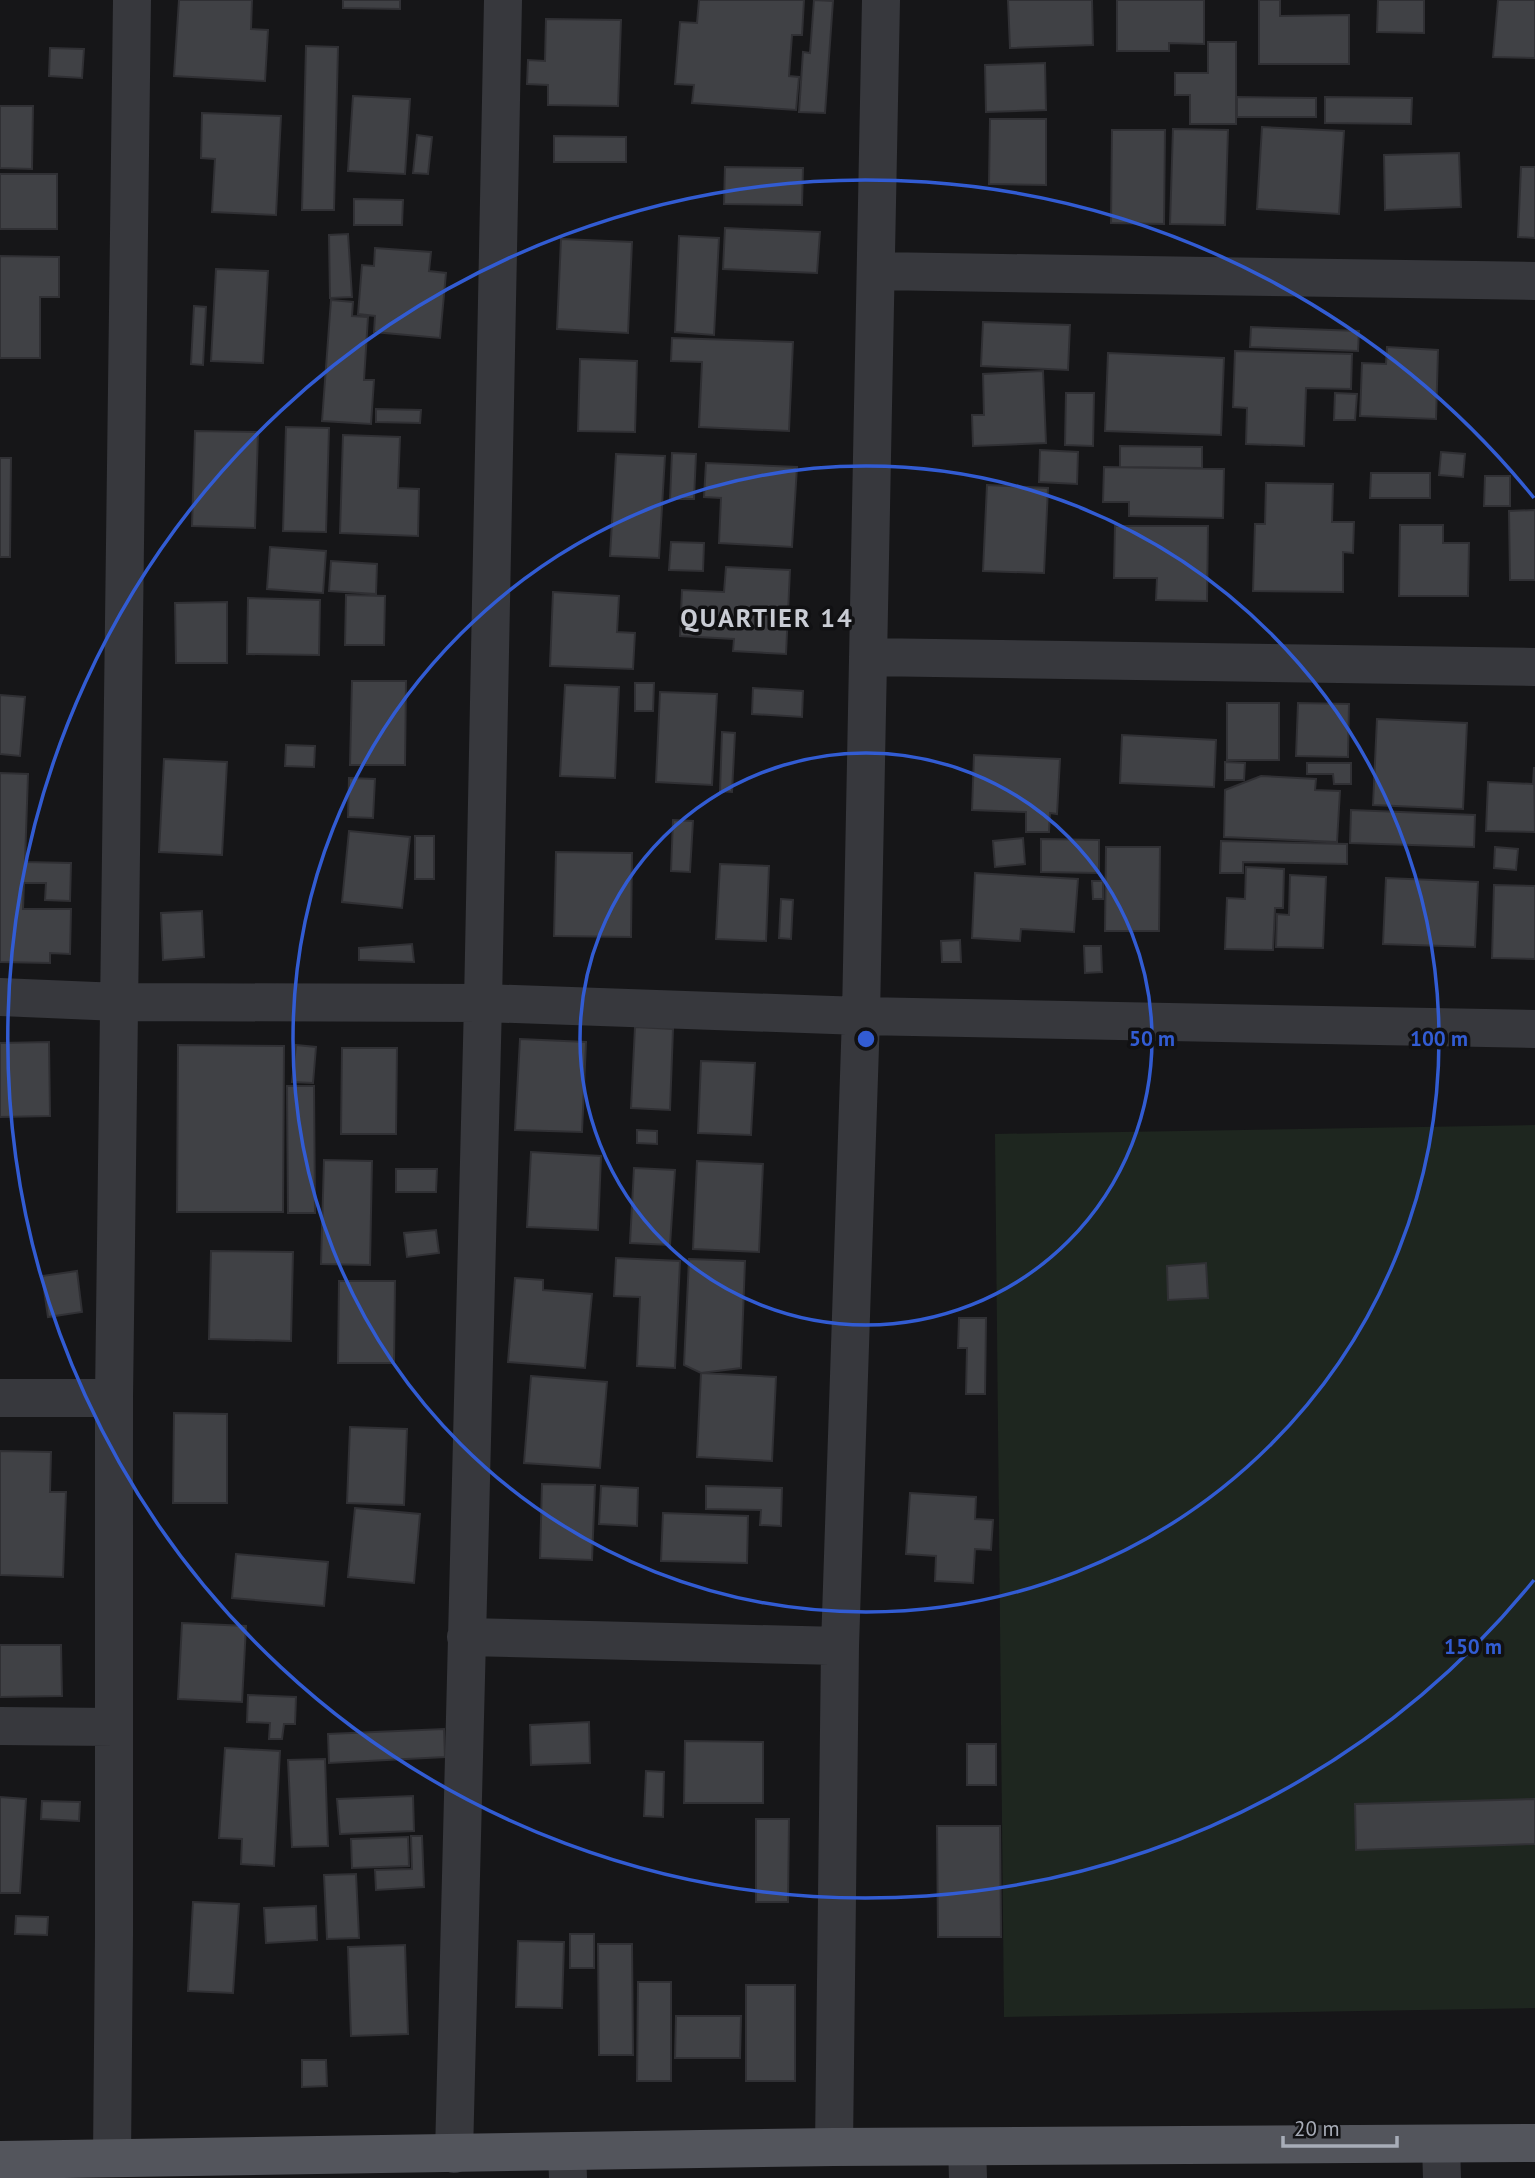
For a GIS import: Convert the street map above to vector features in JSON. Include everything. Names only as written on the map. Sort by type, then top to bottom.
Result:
[{"type":"main road","points":[[0,2160],[111,2158],[223,2168],[454,2154],[568,2165],[834,2147],[967,2163],[1442,2161],[1535,2144]]},
{"type":"street","points":[[111,2158],[114,1398],[132,0]]},
{"type":"street","points":[[454,2154],[503,0]]},
{"type":"street","points":[[834,2147],[840,1646],[861,1016],[881,0]]},
{"type":"street","points":[[876,271],[1535,281]]},
{"type":"street","points":[[868,657],[1535,667]]},
{"type":"street","points":[[0,997],[119,1002],[482,1003],[861,1016],[1535,1029]]},
{"type":"street","points":[[0,1398],[114,1398]]},
{"type":"street","points":[[466,1637],[840,1646]]},
{"type":"street","points":[[0,1726],[114,1727]]},
{"type":"shaded area","points":[[1535,1125],[1535,2008],[1004,2017],[995,1134]]},
{"type":"building","points":[[179,0],[252,0],[251,29],[268,30],[265,81],[174,76]]},
{"type":"building","points":[[343,0],[400,0],[400,9],[343,8]]},
{"type":"building","points":[[699,0],[804,0],[802,35],[792,35],[789,76],[799,77],[796,110],[692,103],[694,85],[675,84],[680,22],[697,23]]},
{"type":"building","points":[[814,0],[833,1],[825,113],[799,112],[803,52],[810,53]]},
{"type":"building","points":[[1008,0],[1092,0],[1093,45],[1010,48]]},
{"type":"building","points":[[1117,0],[1204,0],[1204,44],[1169,43],[1169,51],[1117,51]]},
{"type":"building","points":[[1259,0],[1280,0],[1280,16],[1349,15],[1349,64],[1259,64]]},
{"type":"building","points":[[1378,0],[1424,0],[1424,33],[1377,32]]},
{"type":"building","points":[[1498,0],[1535,0],[1535,58],[1493,57]]},
{"type":"building","points":[[546,19],[621,20],[618,106],[548,105],[548,85],[527,84],[528,60],[545,61]]},
{"type":"building","points":[[1208,42],[1236,42],[1236,124],[1190,124],[1190,95],[1175,95],[1175,73],[1208,73]]},
{"type":"building","points":[[306,46],[338,47],[334,210],[302,210]]},
{"type":"building","points":[[50,48],[84,49],[82,78],[49,76]]},
{"type":"building","points":[[1045,63],[1046,110],[986,112],[985,65]]},
{"type":"building","points":[[353,96],[410,99],[405,174],[348,171]]},
{"type":"building","points":[[1237,97],[1316,98],[1316,117],[1237,117]]},
{"type":"building","points":[[1325,97],[1412,98],[1411,124],[1325,123]]},
{"type":"building","points":[[0,106],[33,106],[32,169],[0,168]]},
{"type":"building","points":[[202,113],[281,116],[276,215],[212,212],[215,159],[201,158]]},
{"type":"building","points":[[990,119],[1046,119],[1046,185],[989,184]]},
{"type":"building","points":[[1262,127],[1344,131],[1339,214],[1257,209]]},
{"type":"building","points":[[1173,129],[1228,130],[1225,225],[1170,224]]},
{"type":"building","points":[[1112,130],[1165,130],[1164,224],[1111,223]]},
{"type":"building","points":[[417,135],[432,137],[428,174],[413,173]]},
{"type":"building","points":[[554,136],[626,137],[626,162],[554,162]]},
{"type":"building","points":[[1459,153],[1461,207],[1385,210],[1384,155]]},
{"type":"building","points":[[725,167],[803,168],[802,205],[724,204]]},
{"type":"building","points":[[1521,167],[1535,167],[1535,238],[1518,237]]},
{"type":"building","points":[[0,174],[57,174],[57,229],[0,229]]},
{"type":"building","points":[[354,199],[403,200],[402,225],[354,225]]},
{"type":"building","points":[[725,228],[820,232],[817,273],[723,269]]},
{"type":"building","points":[[348,234],[352,297],[330,298],[329,235]]},
{"type":"building","points":[[679,236],[719,238],[714,335],[675,332]]},
{"type":"building","points":[[561,239],[632,242],[628,333],[557,329]]},
{"type":"building","points":[[375,248],[431,252],[429,271],[446,273],[440,338],[374,332],[375,316],[358,314],[362,265],[374,266]]},
{"type":"building","points":[[0,256],[59,257],[59,297],[40,297],[40,358],[0,358]]},
{"type":"building","points":[[216,269],[268,271],[263,363],[211,361]]},
{"type":"building","points":[[331,300],[353,302],[352,316],[368,317],[364,380],[374,380],[371,424],[322,421]]},
{"type":"building","points":[[194,306],[206,307],[203,365],[191,364]]},
{"type":"building","points":[[983,322],[1070,325],[1068,370],[981,366]]},
{"type":"building","points":[[1251,327],[1359,331],[1358,351],[1250,347]]},
{"type":"building","points":[[672,338],[793,342],[789,431],[699,427],[702,362],[671,361]]},
{"type":"building","points":[[1387,347],[1438,350],[1436,419],[1360,416],[1362,363],[1386,364]]},
{"type":"building","points":[[1235,351],[1352,354],[1351,389],[1306,388],[1304,446],[1246,444],[1247,408],[1233,407]]},
{"type":"building","points":[[1108,353],[1224,358],[1221,435],[1105,431]]},
{"type":"building","points":[[580,359],[637,361],[635,432],[578,431]]},
{"type":"building","points":[[1043,371],[1046,443],[973,446],[972,415],[984,415],[983,374]]},
{"type":"building","points":[[1066,393],[1094,393],[1093,446],[1065,445]]},
{"type":"building","points":[[1335,393],[1357,394],[1355,420],[1334,420]]},
{"type":"building","points":[[376,409],[421,410],[420,423],[376,422]]},
{"type":"building","points":[[286,427],[329,428],[326,532],[283,531]]},
{"type":"building","points":[[195,431],[258,432],[255,528],[192,526]]},
{"type":"building","points":[[343,435],[400,437],[398,488],[419,489],[418,536],[340,533]]},
{"type":"building","points":[[1120,446],[1202,447],[1202,468],[1120,467]]},
{"type":"building","points":[[1040,450],[1078,452],[1077,484],[1039,482]]},
{"type":"building","points":[[1441,452],[1465,454],[1463,477],[1439,475]]},
{"type":"building","points":[[672,453],[696,454],[694,499],[670,499]]},
{"type":"building","points":[[616,454],[665,456],[659,558],[610,556]]},
{"type":"building","points":[[0,458],[11,458],[10,557],[0,557]]},
{"type":"building","points":[[706,463],[797,467],[792,547],[719,543],[721,498],[704,497]]},
{"type":"building","points":[[1104,467],[1224,469],[1223,518],[1129,516],[1129,502],[1103,502]]},
{"type":"building","points":[[1371,473],[1430,473],[1430,498],[1370,498]]},
{"type":"building","points":[[1485,476],[1510,476],[1510,506],[1484,506]]},
{"type":"building","points":[[1266,483],[1333,484],[1332,522],[1354,522],[1353,553],[1343,552],[1343,592],[1253,591],[1255,524],[1265,524]]},
{"type":"building","points":[[987,485],[1048,488],[1044,573],[983,571]]},
{"type":"building","points":[[1535,510],[1535,580],[1510,580],[1509,511]]},
{"type":"building","points":[[1400,525],[1443,525],[1443,543],[1469,543],[1468,596],[1399,596]]},
{"type":"building","points":[[1115,526],[1208,526],[1207,601],[1156,600],[1157,578],[1114,578]]},
{"type":"building","points":[[671,542],[704,543],[703,571],[669,570]]},
{"type":"building","points":[[270,547],[326,551],[323,593],[267,589]]},
{"type":"building","points":[[331,561],[377,564],[376,594],[329,591]]},
{"type":"building","points":[[726,567],[790,570],[786,654],[733,651],[734,639],[680,636],[682,590],[724,592]]},
{"type":"building","points":[[553,592],[619,596],[617,632],[635,633],[633,669],[550,666]]},
{"type":"building","points":[[346,595],[385,596],[384,645],[345,645]]},
{"type":"building","points":[[248,598],[320,600],[319,655],[247,654]]},
{"type":"building","points":[[227,602],[227,663],[176,663],[175,603]]},
{"type":"building","points":[[352,681],[406,681],[405,765],[350,765]]},
{"type":"building","points":[[635,683],[654,683],[653,711],[635,711]]},
{"type":"building","points":[[565,685],[619,687],[615,778],[560,776]]},
{"type":"building","points":[[753,688],[803,691],[802,717],[752,714]]},
{"type":"building","points":[[660,692],[717,694],[712,785],[656,782]]},
{"type":"building","points":[[0,695],[25,697],[20,756],[0,754]]},
{"type":"building","points":[[1227,703],[1279,703],[1279,760],[1227,760]]},
{"type":"building","points":[[1298,703],[1349,704],[1348,757],[1296,756]]},
{"type":"building","points":[[1377,719],[1467,723],[1463,809],[1373,805]]},
{"type":"building","points":[[722,732],[735,733],[732,792],[720,791]]},
{"type":"building","points":[[1122,735],[1216,740],[1214,787],[1120,783]]},
{"type":"building","points":[[286,745],[315,746],[314,767],[285,766]]},
{"type":"building","points":[[974,755],[1060,759],[1057,814],[1050,813],[1049,832],[1026,832],[1026,812],[972,810]]},
{"type":"building","points":[[164,759],[227,762],[222,855],[159,852]]},
{"type":"building","points":[[1225,762],[1245,763],[1244,780],[1225,780]]},
{"type":"building","points":[[1307,763],[1351,763],[1351,784],[1334,784],[1333,774],[1307,774]]},
{"type":"building","points":[[1534,767],[1535,832],[1486,831],[1488,782],[1533,784]]},
{"type":"building","points":[[0,773],[28,774],[25,862],[71,863],[70,901],[45,900],[46,883],[24,883],[23,909],[71,909],[70,954],[50,953],[50,963],[0,962]]},
{"type":"building","points":[[1261,776],[1316,779],[1315,790],[1340,791],[1337,842],[1224,837],[1225,790]]},
{"type":"building","points":[[349,778],[375,779],[373,818],[348,817]]},
{"type":"building","points":[[1351,810],[1475,815],[1474,847],[1350,843]]},
{"type":"building","points":[[673,820],[693,821],[690,872],[671,871]]},
{"type":"building","points":[[349,831],[410,837],[402,908],[342,902]]},
{"type":"building","points":[[415,836],[434,836],[434,879],[415,879]]},
{"type":"building","points":[[1023,838],[1025,864],[995,867],[993,841]]},
{"type":"building","points":[[1041,839],[1099,840],[1099,873],[1041,872]]},
{"type":"building","points":[[1221,841],[1347,844],[1347,864],[1243,862],[1243,873],[1220,873]]},
{"type":"building","points":[[1106,847],[1160,847],[1159,931],[1105,931]]},
{"type":"building","points":[[1495,847],[1518,849],[1516,870],[1494,868]]},
{"type":"building","points":[[556,852],[632,853],[631,937],[554,936]]},
{"type":"building","points":[[720,864],[769,866],[766,941],[716,939]]},
{"type":"building","points":[[1246,867],[1284,869],[1283,908],[1275,908],[1273,950],[1225,949],[1227,898],[1245,899]]},
{"type":"building","points":[[975,873],[1078,879],[1074,932],[1021,929],[1020,941],[972,938]]},
{"type":"building","points":[[1290,875],[1326,877],[1323,948],[1276,947],[1277,914],[1289,915]]},
{"type":"building","points":[[1386,878],[1478,882],[1475,947],[1383,944]]},
{"type":"building","points":[[1092,881],[1103,881],[1103,899],[1093,899]]},
{"type":"building","points":[[1494,885],[1535,886],[1535,959],[1492,958]]},
{"type":"building","points":[[781,899],[793,900],[791,939],[779,938]]},
{"type":"building","points":[[202,911],[204,957],[163,960],[161,913]]},
{"type":"building","points":[[960,940],[961,962],[942,962],[941,941]]},
{"type":"building","points":[[412,944],[414,962],[359,960],[359,948]]},
{"type":"building","points":[[1084,946],[1101,946],[1102,972],[1085,973]]},
{"type":"building","points":[[635,1027],[673,1029],[670,1110],[631,1108]]},
{"type":"building","points":[[520,1039],[586,1042],[582,1132],[515,1130]]},
{"type":"building","points":[[49,1042],[50,1116],[0,1117],[0,1043]]},
{"type":"building","points":[[178,1045],[284,1046],[283,1212],[177,1212]]},
{"type":"building","points":[[296,1045],[316,1047],[313,1083],[292,1082]]},
{"type":"building","points":[[342,1048],[397,1048],[396,1134],[341,1134]]},
{"type":"building","points":[[701,1061],[755,1063],[751,1135],[698,1133]]},
{"type":"building","points":[[287,1086],[314,1086],[315,1213],[288,1213]]},
{"type":"building","points":[[637,1130],[657,1131],[657,1144],[637,1143]]},
{"type":"building","points":[[531,1152],[601,1156],[598,1230],[527,1227]]},
{"type":"building","points":[[324,1160],[372,1161],[370,1265],[321,1264]]},
{"type":"building","points":[[697,1161],[763,1164],[759,1252],[693,1249]]},
{"type":"building","points":[[634,1168],[675,1170],[670,1245],[630,1243]]},
{"type":"building","points":[[396,1169],[437,1169],[436,1192],[396,1192]]},
{"type":"building","points":[[436,1230],[439,1253],[407,1257],[404,1233]]},
{"type":"building","points":[[211,1251],[293,1252],[291,1341],[209,1339]]},
{"type":"building","points":[[616,1258],[680,1261],[675,1368],[637,1366],[640,1297],[614,1296]]},
{"type":"building","points":[[689,1259],[745,1261],[741,1368],[701,1373],[684,1365]]},
{"type":"building","points":[[1206,1263],[1208,1298],[1168,1300],[1167,1266]]},
{"type":"building","points":[[77,1271],[82,1312],[48,1317],[42,1276]]},
{"type":"building","points":[[515,1278],[543,1280],[543,1290],[592,1294],[585,1368],[508,1362]]},
{"type":"building","points":[[339,1281],[395,1281],[394,1363],[338,1363]]},
{"type":"building","points":[[959,1318],[986,1318],[985,1394],[966,1394],[967,1348],[958,1348]]},
{"type":"building","points":[[701,1373],[776,1377],[772,1461],[697,1457]]},
{"type":"building","points":[[531,1376],[607,1382],[600,1468],[524,1463]]},
{"type":"building","points":[[174,1413],[227,1414],[227,1503],[173,1503]]},
{"type":"building","points":[[350,1427],[407,1429],[404,1505],[347,1503]]},
{"type":"building","points":[[0,1451],[51,1452],[50,1492],[66,1492],[63,1577],[0,1575]]},
{"type":"building","points":[[542,1484],[595,1485],[592,1560],[540,1558]]},
{"type":"building","points":[[601,1486],[638,1488],[637,1526],[599,1524]]},
{"type":"building","points":[[706,1486],[782,1488],[781,1526],[760,1525],[761,1510],[706,1509]]},
{"type":"building","points":[[910,1493],[976,1497],[975,1519],[993,1520],[991,1550],[975,1549],[973,1583],[935,1581],[936,1556],[906,1554]]},
{"type":"building","points":[[355,1508],[420,1514],[414,1583],[348,1577]]},
{"type":"building","points":[[663,1513],[748,1516],[747,1563],[661,1561]]},
{"type":"building","points":[[236,1554],[328,1562],[324,1606],[232,1598]]},
{"type":"building","points":[[182,1623],[246,1626],[242,1702],[178,1699]]},
{"type":"building","points":[[0,1645],[61,1645],[62,1696],[0,1697]]},
{"type":"building","points":[[248,1695],[296,1697],[295,1724],[284,1724],[282,1739],[269,1739],[270,1723],[247,1722]]},
{"type":"building","points":[[589,1722],[590,1763],[531,1765],[530,1725]]},
{"type":"building","points":[[444,1729],[445,1757],[329,1763],[328,1734]]},
{"type":"building","points":[[685,1741],[763,1742],[763,1803],[684,1803]]},
{"type":"building","points":[[967,1744],[996,1744],[996,1785],[967,1785]]},
{"type":"building","points":[[225,1748],[280,1751],[274,1866],[241,1864],[242,1839],[219,1838]]},
{"type":"building","points":[[325,1759],[328,1846],[292,1847],[288,1760]]},
{"type":"building","points":[[646,1771],[664,1772],[663,1817],[644,1816]]},
{"type":"building","points":[[413,1796],[414,1831],[340,1834],[337,1799]]},
{"type":"building","points":[[0,1797],[26,1799],[20,1893],[0,1893]]},
{"type":"building","points":[[1535,1799],[1535,1844],[1356,1850],[1355,1804]]},
{"type":"building","points":[[42,1801],[80,1802],[79,1821],[41,1819]]},
{"type":"building","points":[[756,1819],[789,1819],[788,1902],[756,1902]]},
{"type":"building","points":[[937,1826],[1000,1826],[1001,1937],[938,1937]]},
{"type":"building","points":[[411,1836],[422,1836],[424,1887],[376,1890],[375,1870],[412,1869]]},
{"type":"building","points":[[408,1837],[409,1866],[352,1868],[351,1839]]},
{"type":"building","points":[[356,1874],[359,1938],[327,1939],[324,1875]]},
{"type":"building","points":[[193,1902],[239,1904],[233,1993],[188,1991]]},
{"type":"building","points":[[316,1906],[317,1940],[266,1943],[264,1908]]},
{"type":"building","points":[[16,1916],[48,1917],[47,1935],[15,1934]]},
{"type":"building","points":[[570,1934],[594,1934],[594,1968],[570,1968]]},
{"type":"building","points":[[518,1941],[564,1942],[562,2008],[516,2007]]},
{"type":"building","points":[[598,1944],[632,1944],[633,2055],[599,2055]]},
{"type":"building","points":[[405,1945],[408,2034],[351,2036],[348,1947]]},
{"type":"building","points":[[638,1982],[671,1982],[671,2081],[637,2081]]},
{"type":"building","points":[[746,1985],[795,1985],[795,2081],[746,2081]]},
{"type":"building","points":[[676,2016],[741,2016],[740,2058],[675,2058]]},
{"type":"building","points":[[302,2060],[326,2060],[327,2086],[302,2087]]},
{"type":"district","name":"QUARTIER 14","points":[[767,618]]}]
